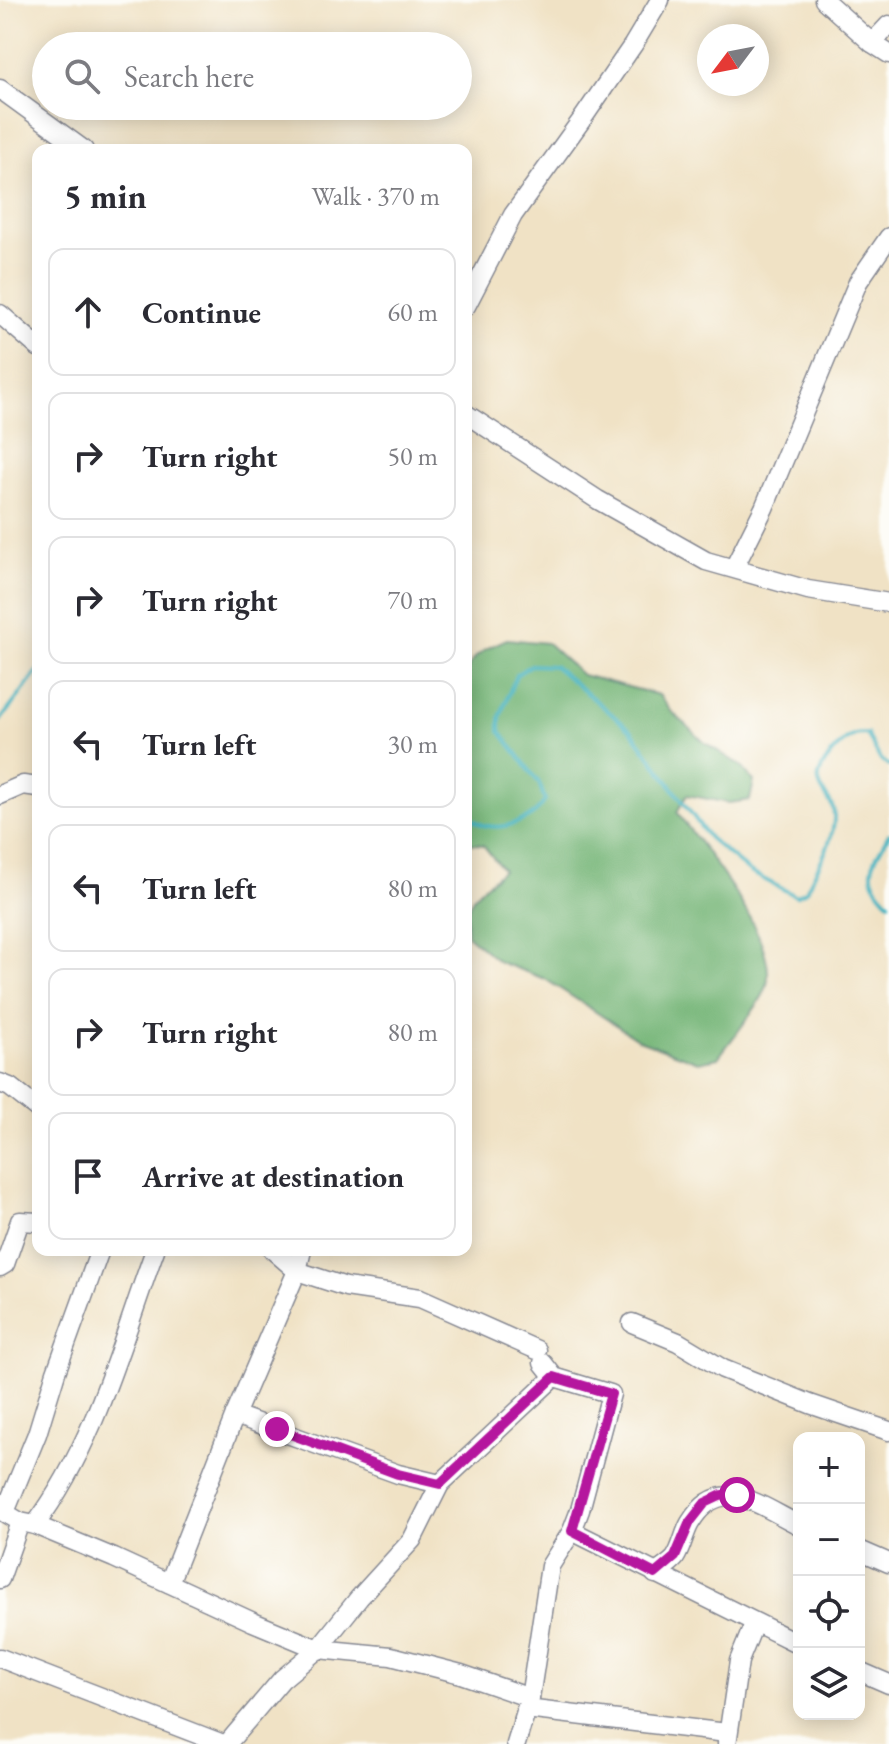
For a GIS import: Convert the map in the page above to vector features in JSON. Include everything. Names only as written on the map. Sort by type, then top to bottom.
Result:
[{"type":"street","points":[[472,294],[513,215],[592,106],[660,0]]},
{"type":"street","points":[[824,0],[872,43],[889,54]]},
{"type":"street","points":[[872,43],[889,25]]},
{"type":"street","points":[[0,89],[32,112]]},
{"type":"street","points":[[43,120],[76,144]]},
{"type":"street","points":[[734,568],[764,508],[858,282],[889,237]]},
{"type":"street","points":[[0,314],[32,342]]},
{"type":"street","points":[[472,418],[598,500],[706,561],[808,590],[889,603]]},
{"type":"street","points":[[0,795],[23,785],[32,786]]},
{"type":"street","points":[[0,1083],[32,1104]]},
{"type":"street","points":[[0,1267],[5,1264],[20,1221],[32,1222]]},
{"type":"street","points":[[0,1579],[37,1434],[98,1256]]},
{"type":"street","points":[[15,1517],[59,1493],[91,1427],[153,1256]]},
{"type":"street","points":[[280,1256],[297,1271],[346,1287],[420,1298],[611,1394],[572,1531],[550,1566],[528,1704],[516,1744]]},
{"type":"street","points":[[169,1583],[301,1256]]},
{"type":"street","points":[[632,1323],[678,1342],[723,1369],[889,1431]]},
{"type":"street","points":[[0,1658],[225,1744],[282,1679],[318,1649],[412,1540],[440,1484],[545,1363]]},
{"type":"street","points":[[235,1415],[398,1474],[440,1484]]},
{"type":"street","points":[[655,1574],[675,1557],[690,1522],[705,1503],[722,1495],[737,1495],[793,1522]]},
{"type":"street","points":[[15,1517],[318,1649],[391,1656],[461,1674],[528,1704],[727,1738],[739,1661],[754,1624]]},
{"type":"street","points":[[572,1531],[793,1641]]},
{"type":"street","points":[[865,1553],[889,1563]]},
{"type":"street","points":[[865,1674],[889,1684]]},
{"type":"green space","points":[[507,639],[547,643],[582,675],[659,695],[704,742],[741,766],[754,781],[750,800],[729,803],[687,795],[677,812],[722,873],[753,923],[768,971],[761,998],[718,1058],[698,1062],[639,1040],[545,979],[499,962],[472,939],[472,900],[503,870],[483,845],[472,844],[472,662],[488,648]]},
{"type":"waterway","points":[[472,819],[483,825],[510,825],[535,813],[545,800],[539,783],[500,731],[500,717],[516,675],[531,665],[554,666],[631,730],[709,838],[750,872],[796,896],[806,891],[831,835],[833,810],[819,782],[825,762],[850,738],[867,734],[880,759],[889,766]]},
{"type":"waterway","points":[[0,721],[32,679]]},
{"type":"waterway","points":[[889,834],[872,870],[875,884],[889,902]]},
{"type":"route","points":[[277,1429],[398,1474],[440,1484],[554,1377],[611,1394],[572,1531],[655,1574],[675,1557],[690,1522],[705,1503],[722,1495],[737,1495]]}]
